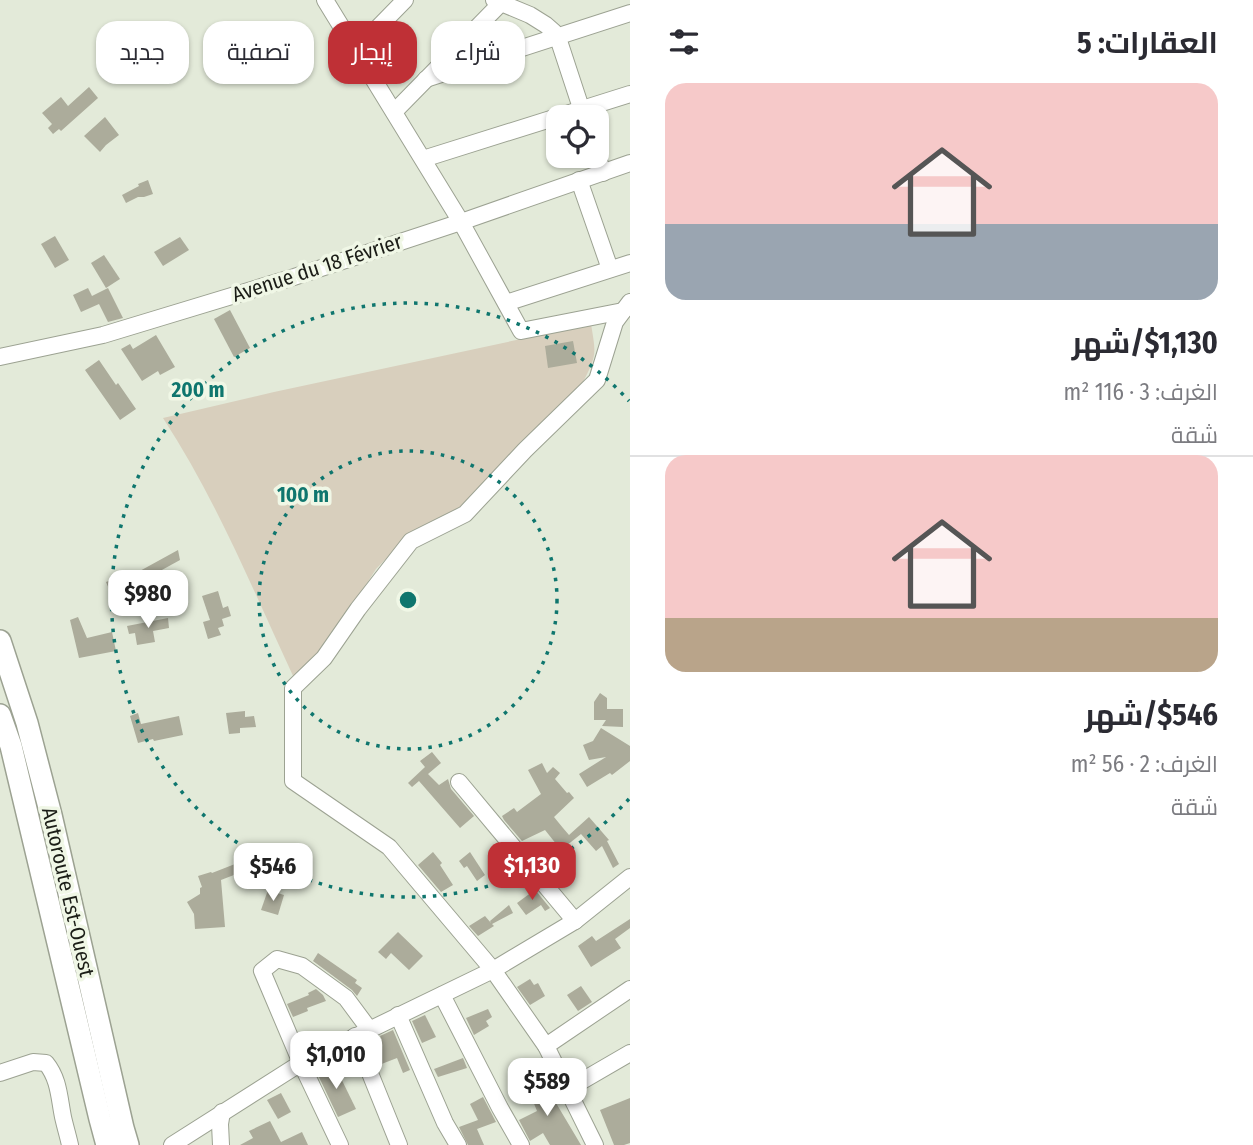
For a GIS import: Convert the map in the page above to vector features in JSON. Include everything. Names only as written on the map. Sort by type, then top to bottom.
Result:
[{"type":"highway","name":"Autoroute Est-Ouest","points":[[0,641],[27,723],[51,815],[128,1145]]},
{"type":"highway","name":"Autoroute Est-Ouest","points":[[0,715],[11,746],[107,1145]]},
{"type":"street","points":[[325,0],[338,21]]},
{"type":"street","points":[[384,21],[405,0]]},
{"type":"street","points":[[394,112],[500,1],[539,19],[551,28],[557,37],[580,105]]},
{"type":"street","points":[[426,79],[630,13]]},
{"type":"street","points":[[377,84],[461,222],[521,331],[626,306]]},
{"type":"street","points":[[603,105],[630,94]]},
{"type":"street","points":[[423,159],[546,124]]},
{"type":"street","name":"Avenue du 18 Février","points":[[0,357],[103,335],[294,277],[630,163]]},
{"type":"street","points":[[601,168],[603,173]]},
{"type":"street","points":[[579,180],[610,269]]},
{"type":"street","points":[[506,303],[630,263]]},
{"type":"street","points":[[593,1144],[546,1046],[493,970],[389,847],[293,782],[293,688],[324,657],[411,541],[465,514],[525,450],[597,380],[615,322],[626,306]]},
{"type":"street","points":[[459,782],[575,921]]},
{"type":"street","points":[[172,1145],[301,1063],[493,970],[575,921],[630,877]]},
{"type":"street","points":[[340,1145],[262,971],[277,959],[302,966],[346,998],[362,1033],[399,1145]]},
{"type":"street","points":[[546,1046],[630,989]]},
{"type":"street","points":[[442,995],[520,1145]]},
{"type":"street","points":[[398,1015],[445,1123],[458,1145]]},
{"type":"street","points":[[568,1089],[630,1053]]},
{"type":"street","points":[[0,1073],[33,1062],[46,1063],[58,1086],[71,1145]]},
{"type":"street","points":[[221,1145],[222,1112]]},
{"type":"shaded area","points":[[591,324],[594,354],[583,382],[462,507],[427,524],[405,539],[376,569],[327,646],[294,678],[217,513],[163,418]]},
{"type":"building","points":[[89,87],[98,98],[61,131],[59,129],[53,134],[48,128],[52,124],[42,113],[61,97],[68,106]]},
{"type":"building","points":[[105,117],[119,135],[100,152],[84,136]]},
{"type":"building","points":[[148,180],[153,194],[126,203],[122,195]]},
{"type":"building","points":[[55,236],[69,260],[55,268],[41,244]]},
{"type":"building","points":[[180,237],[189,250],[163,266],[154,252]]},
{"type":"building","points":[[104,255],[120,279],[106,288],[91,263]]},
{"type":"building","points":[[88,288],[92,296],[108,288],[123,318],[108,322],[99,304],[81,312],[73,295]]},
{"type":"building","points":[[230,310],[250,348],[234,357],[214,319]]},
{"type":"building","points":[[156,335],[175,367],[160,375],[158,371],[142,381],[121,349],[130,344],[133,349]]},
{"type":"building","points":[[573,341],[577,363],[548,368],[545,346]]},
{"type":"building","points":[[99,360],[136,409],[120,420],[85,370]]},
{"type":"building","points":[[178,550],[180,560],[142,581],[151,603],[133,610],[129,598],[115,603],[106,582],[137,570],[138,572]]},
{"type":"building","points":[[218,591],[223,608],[228,606],[231,616],[222,619],[224,626],[218,628],[221,635],[208,639],[203,622],[210,620],[202,596]]},
{"type":"building","points":[[78,617],[87,638],[112,632],[116,651],[79,658],[70,620]]},
{"type":"building","points":[[168,618],[169,628],[153,631],[155,642],[137,645],[135,633],[129,634],[127,626]]},
{"type":"building","points":[[600,693],[607,698],[607,709],[623,709],[623,727],[602,726],[606,720],[594,720],[594,702]]},
{"type":"building","points":[[245,711],[245,717],[254,716],[256,727],[240,728],[240,733],[229,734],[226,713]]},
{"type":"building","points":[[138,713],[141,724],[179,716],[183,735],[138,743],[130,716]]},
{"type":"building","points":[[601,728],[630,746],[630,761],[612,775],[610,773],[587,787],[579,774],[606,757],[589,760],[583,745],[593,741]]},
{"type":"building","points":[[432,752],[441,763],[428,774],[439,785],[448,779],[451,789],[474,816],[460,828],[419,781],[412,787],[408,783],[425,767],[420,761]]},
{"type":"building","points":[[542,763],[547,773],[553,767],[560,773],[555,779],[574,798],[554,817],[569,835],[589,817],[609,840],[607,841],[619,864],[613,868],[602,846],[596,851],[581,834],[561,850],[545,830],[522,841],[504,820],[502,816],[514,808],[517,812],[541,794],[528,770]]},
{"type":"building","points":[[433,852],[453,885],[441,892],[418,865]]},
{"type":"building","points":[[470,852],[485,875],[477,881],[467,866],[464,868],[459,861]]},
{"type":"building","points":[[235,864],[239,873],[221,880],[225,927],[195,929],[194,914],[187,902],[200,894],[202,887],[198,876]]},
{"type":"building","points":[[532,886],[550,908],[545,911],[541,905],[526,915],[517,903],[532,892],[529,889]]},
{"type":"building","points":[[268,890],[284,895],[278,915],[261,910]]},
{"type":"building","points":[[509,905],[513,913],[492,924],[494,926],[478,936],[469,926],[485,916],[491,923],[490,921]]},
{"type":"building","points":[[630,919],[630,928],[615,939],[621,948],[591,967],[578,946],[592,936],[596,941]]},
{"type":"building","points":[[398,932],[423,956],[409,970],[391,953],[386,959],[378,952]]},
{"type":"building","points":[[318,953],[357,980],[355,983],[362,988],[357,996],[313,961]]},
{"type":"building","points":[[530,979],[534,985],[538,983],[545,996],[530,1005],[517,987]]},
{"type":"building","points":[[581,986],[592,1002],[578,1011],[567,995]]},
{"type":"building","points":[[316,989],[326,1001],[293,1017],[287,1004],[309,995],[308,993]]},
{"type":"building","points":[[488,1009],[492,1017],[486,1021],[489,1026],[474,1035],[466,1018]]},
{"type":"building","points":[[425,1015],[436,1037],[422,1043],[412,1021]]},
{"type":"building","points":[[393,1030],[410,1070],[403,1073],[397,1058],[379,1065],[380,1070],[370,1045],[382,1040],[380,1036]]},
{"type":"building","points":[[463,1058],[467,1068],[438,1077],[434,1069]]},
{"type":"building","points":[[334,1064],[356,1109],[338,1117],[317,1073]]},
{"type":"building","points":[[543,1077],[554,1104],[556,1103],[581,1145],[550,1145],[543,1133],[530,1141],[519,1120],[537,1111],[526,1084]]},
{"type":"building","points":[[281,1093],[291,1112],[278,1119],[267,1100]]},
{"type":"building","points":[[483,1097],[496,1122],[477,1129],[484,1145],[468,1145],[459,1127],[478,1120],[470,1104]]},
{"type":"building","points":[[630,1098],[630,1143],[614,1145],[600,1110]]},
{"type":"building","points":[[270,1121],[281,1142],[302,1132],[308,1145],[240,1145],[253,1138],[249,1131]]}]
